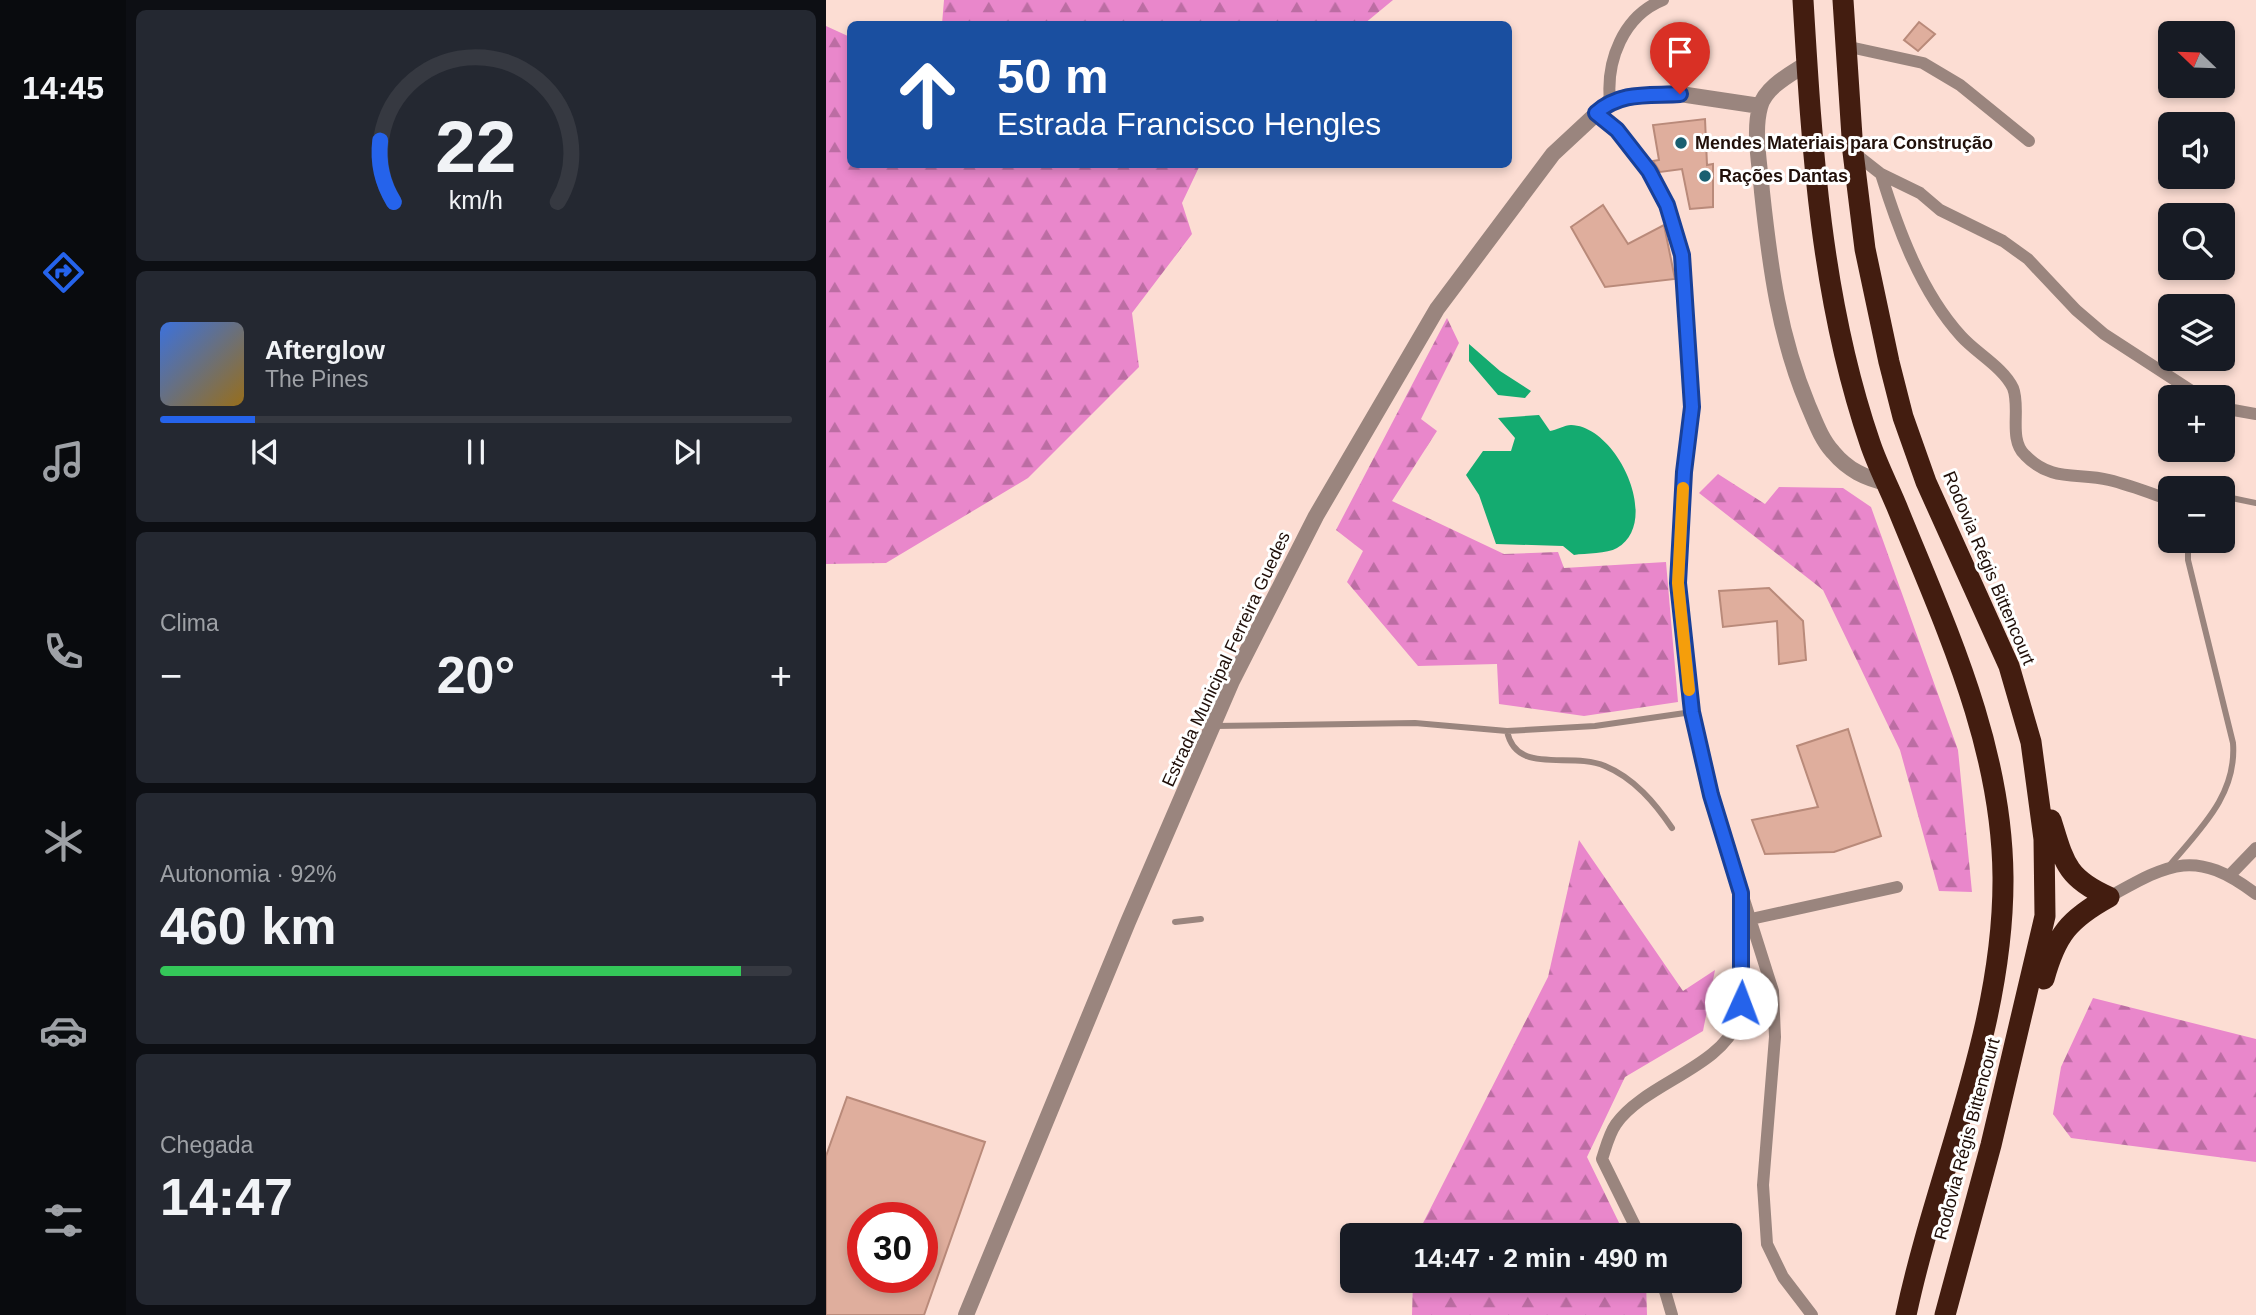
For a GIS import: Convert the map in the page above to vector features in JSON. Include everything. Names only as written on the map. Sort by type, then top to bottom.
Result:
[{"type":"highway","name":"Rodovia Régis Bittencourt","points":[[1803,0],[1813,154],[1830,295],[1871,446],[1975,704],[1989,761],[2003,877],[1997,961],[1983,1035],[1906,1315]]},
{"type":"highway","name":"Rodovia Régis Bittencourt","points":[[1843,0],[1853,152],[1867,261],[1903,417],[1926,482],[2009,666],[2032,751],[2044,839],[2045,916],[1991,1145],[1945,1315]]},
{"type":"highway","points":[[2032,751],[2066,866],[2086,887],[2109,897]]},
{"type":"highway","points":[[1991,1145],[2016,1094],[2050,956],[2069,923],[2082,911],[2109,897]]},
{"type":"street","points":[[1663,0],[1643,10],[1619,42],[1608,77],[1610,101],[1644,95],[1680,94],[1760,106]]},
{"type":"street","points":[[1845,46],[1923,63],[1960,85],[2029,141]]},
{"type":"street","points":[[1806,64],[1771,90],[1760,106],[1758,143],[1776,299],[1792,365],[1819,431],[1832,451],[1867,479],[1887,483]]},
{"type":"street","name":"Estrada Municipal Ferreira Guedes","points":[[966,1315],[1212,726],[1294,557],[1387,389],[1437,309],[1553,154],[1610,101]]},
{"type":"street","points":[[1596,113],[1617,130],[1649,171],[1667,205],[1682,255],[1692,407],[1684,472],[1678,583],[1692,712],[1711,795],[1773,991],[1775,1037],[1763,1185],[1767,1244],[1783,1277],[1812,1315]]},
{"type":"street","points":[[1853,152],[1881,174],[1920,193],[1940,210],[2003,241],[2028,259],[2076,310],[2104,334],[2183,385]]},
{"type":"street","points":[[1881,174],[1894,215],[1932,295],[1960,335],[2006,378],[2014,390],[2018,443],[2024,455],[2053,474],[2106,479],[2158,496]]},
{"type":"street","points":[[2235,410],[2256,414]]},
{"type":"street","points":[[2230,875],[2256,848]]},
{"type":"street","points":[[2109,897],[2169,866],[2209,866],[2230,875],[2256,894]]},
{"type":"street","points":[[1751,919],[1897,887]]},
{"type":"street","points":[[1634,1223],[1602,1159],[1609,1137],[1628,1110],[1704,1058],[1733,1031],[1739,1017],[1742,989],[1741,893]]},
{"type":"street","points":[[1666,1293],[1672,1315]]},
{"type":"lane","points":[[2235,499],[2256,503]]},
{"type":"lane","points":[[2169,866],[2223,799],[2234,760],[2233,743],[2188,553]]},
{"type":"lane","points":[[1212,726],[1425,723],[1507,731],[1595,726],[1692,712]]},
{"type":"lane","points":[[1507,731],[1511,747],[1517,754],[1552,760],[1587,760],[1621,774],[1651,801],[1672,828]]},
{"type":"lane","points":[[1175,922],[1201,919]]},
{"type":"green space","points":[[944,0],[1393,0],[1368,21],[942,21]]},
{"type":"green space","points":[[826,26],[847,36],[847,168],[1199,168],[1182,203],[1192,234],[1132,313],[1139,367],[1028,478],[886,563],[826,564]]},
{"type":"green space","points":[[1447,318],[1459,343],[1421,419],[1437,431],[1392,501],[1504,554],[1558,552],[1564,568],[1666,562],[1678,702],[1584,716],[1499,704],[1497,664],[1418,666],[1347,582],[1363,551],[1336,530]]},
{"type":"green space","points":[[1718,474],[1765,504],[1779,487],[1843,488],[1871,507],[1958,750],[1972,892],[1939,891],[1900,750],[1823,590],[1699,493]]},
{"type":"green space","points":[[1579,840],[1683,991],[1715,970],[1703,1031],[1625,1077],[1587,1157],[1619,1223],[1423,1223],[1548,977]]},
{"type":"green space","points":[[2093,998],[2256,1039],[2256,1162],[2071,1138],[2053,1114],[2061,1067]]},
{"type":"green space","points":[[1413,1293],[1646,1293],[1647,1315],[1412,1315]]},
{"type":"shaded area","points":[[1469,344],[1500,371],[1531,391],[1525,398],[1498,395],[1469,361]]},
{"type":"shaded area","points":[[1539,415],[1550,431],[1571,425],[1588,430],[1604,441],[1618,458],[1628,477],[1634,498],[1635,518],[1630,535],[1617,548],[1574,555],[1563,546],[1496,544],[1479,495],[1466,475],[1483,451],[1511,451],[1515,438],[1498,418]]},
{"type":"building","points":[[1919,22],[1935,34],[1918,51],[1904,40]]},
{"type":"building","points":[[1705,119],[1707,165],[1713,164],[1713,207],[1690,209],[1682,169],[1660,172],[1653,161],[1659,160],[1653,125]]},
{"type":"building","points":[[1603,205],[1628,244],[1664,225],[1675,279],[1605,287],[1571,227]]},
{"type":"building","points":[[1769,588],[1803,621],[1806,660],[1779,664],[1777,621],[1723,627],[1719,591]]},
{"type":"building","points":[[1848,729],[1881,836],[1834,852],[1765,854],[1752,820],[1818,807],[1797,746]]},
{"type":"building","points":[[847,1097],[985,1142],[938,1275],[938,1202],[847,1202],[847,1293],[932,1293],[924,1315],[826,1315],[826,1156]]},
{"type":"slow traffic","points":[[1683,488],[1678,583],[1689,690]]},
{"type":"place","name":"Mendes Materiais para Construção","points":[[1681,143]]},
{"type":"place","name":"Rações Dantas","points":[[1705,176]]},
{"type":"route","points":[[1680,94],[1631,96],[1610,101],[1596,113],[1617,130],[1649,171],[1667,205],[1682,255],[1685,343],[1691,373],[1692,407],[1684,472],[1678,583],[1692,712],[1711,795],[1741,893],[1741,1003]]}]
